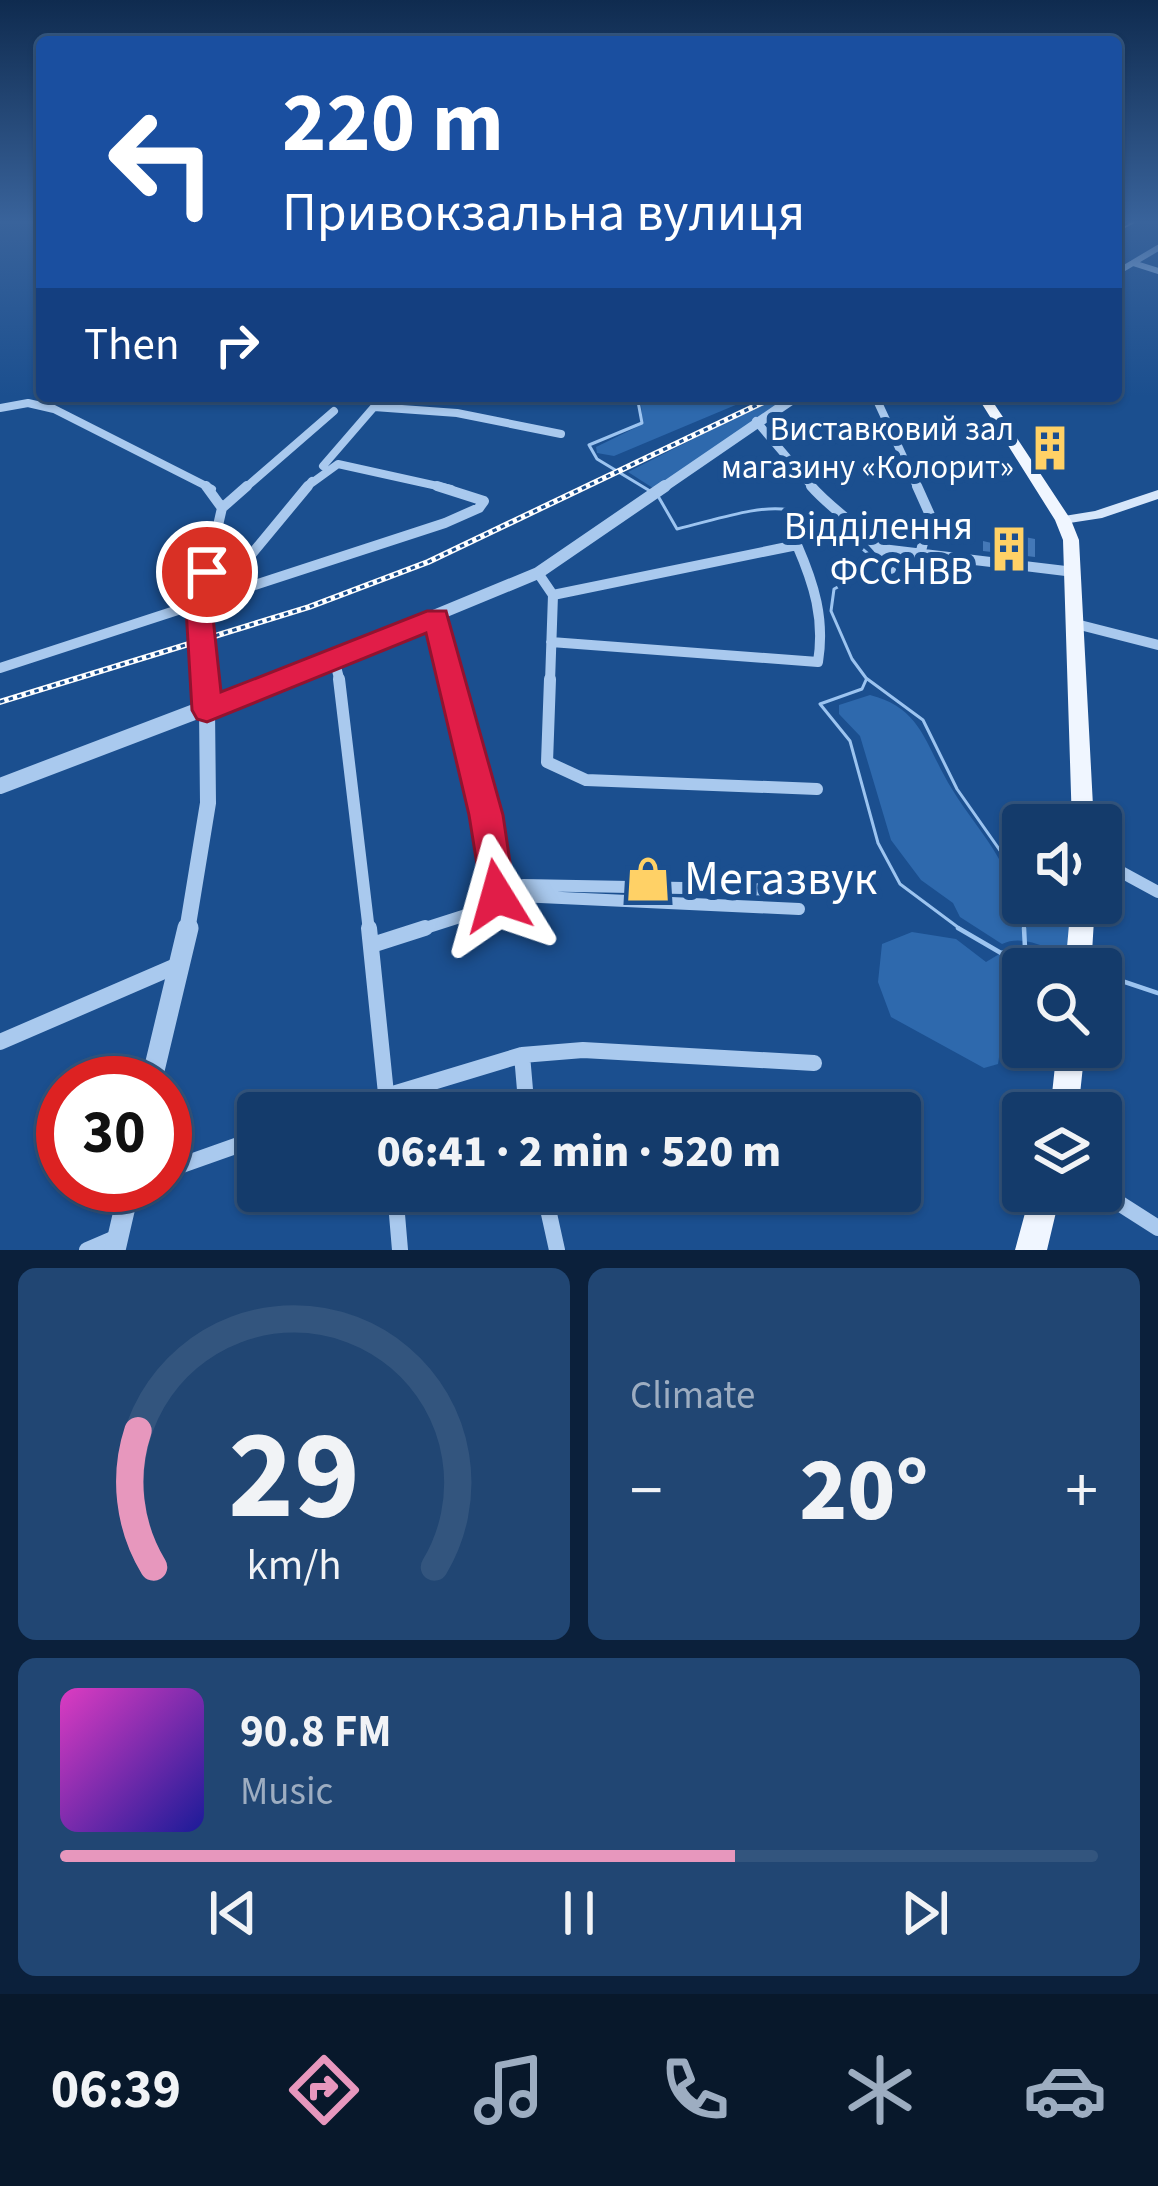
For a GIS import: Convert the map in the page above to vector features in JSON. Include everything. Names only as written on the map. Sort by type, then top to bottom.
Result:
[{"type":"main road","points":[[987,402],[1063,520],[1074,572],[1082,804]]},
{"type":"main road","points":[[1063,520],[1097,515],[1158,494]]},
{"type":"main road","points":[[1031,1250],[1041,1212]]},
{"type":"street","points":[[0,398],[5,406],[39,404],[108,435],[212,489],[222,508]]},
{"type":"street","points":[[0,786],[207,710],[538,573],[787,402]]},
{"type":"street","points":[[877,402],[930,515],[922,551]]},
{"type":"street","points":[[199,608],[228,585],[374,407],[457,413],[561,434]]},
{"type":"street","points":[[157,1056],[204,821],[207,710],[199,608],[222,508],[334,411]]},
{"type":"street","points":[[756,421],[833,512],[882,548],[891,569]]},
{"type":"street","points":[[0,668],[199,608],[389,538],[425,533],[479,508],[484,501],[464,492],[338,464],[309,484]]},
{"type":"street","points":[[551,642],[818,662],[825,630],[818,591],[797,545],[553,595]]},
{"type":"street","points":[[882,548],[922,551],[954,561],[1074,572]]},
{"type":"street","points":[[538,573],[553,595],[547,762],[586,780],[817,789]]},
{"type":"street","points":[[436,618],[486,815],[497,896]]},
{"type":"street","points":[[1076,624],[1158,645]]},
{"type":"street","points":[[334,659],[345,705],[386,1092]]},
{"type":"street","points":[[1122,872],[1158,892]]},
{"type":"street","points":[[372,945],[488,908],[497,896],[523,885],[796,890]]},
{"type":"street","points":[[497,896],[799,909]]},
{"type":"street","points":[[0,1042],[178,965]]},
{"type":"street","points":[[390,1092],[522,1055],[583,1050],[814,1063]]},
{"type":"street","points":[[522,1055],[525,1092]]},
{"type":"street","points":[[192,1161],[237,1145]]},
{"type":"street","points":[[1122,1205],[1158,1228]]},
{"type":"street","points":[[87,1250],[117,1243],[124,1212]]},
{"type":"street","points":[[397,1212],[400,1250]]},
{"type":"street","points":[[549,1212],[557,1250]]},
{"type":"shaded area","points":[[641,402],[743,402],[614,456],[597,453],[596,447],[643,424]]},
{"type":"shaded area","points":[[766,402],[787,402],[656,490],[628,472]]},
{"type":"shaded area","points":[[870,695],[902,709],[1002,859],[1002,924],[1074,924],[1074,948],[1020,941],[1002,944],[960,917],[953,903],[921,880],[891,840],[860,736],[839,714],[839,705]]},
{"type":"shaded area","points":[[912,932],[956,939],[986,962],[1002,954],[998,1064],[984,1068],[891,1017],[878,982],[882,944]]},
{"type":"building","name":"Відділення ФССНВВ","points":[[1009,534],[1035,539],[1035,557],[983,551],[983,541],[1009,547]]},
{"type":"waterway","points":[[638,402],[642,423],[589,445],[597,459],[650,491]]},
{"type":"waterway","points":[[658,496],[677,529],[759,510],[801,512],[845,535],[872,557],[859,576],[834,589],[831,611],[852,659],[866,678],[923,720],[957,789],[1020,879],[1024,931]]},
{"type":"waterway","points":[[866,680],[862,689],[820,704],[850,741],[878,843],[900,884],[962,931]]},
{"type":"waterway","points":[[958,928],[962,931]]},
{"type":"waterway","points":[[1024,928],[1025,948]]},
{"type":"waterway","points":[[962,931],[1002,953]]},
{"type":"waterway","points":[[1122,981],[1158,993]]},
{"type":"railway","points":[[0,702],[309,607],[428,562],[763,402]]},
{"type":"place","name":"Виставковий зал магазину «Колорит»","points":[[1050,448]]},
{"type":"place","name":"Відділення ФССНВВ","points":[[1009,549]]},
{"type":"place","name":"Мегазвук","points":[[648,879]]},
{"type":"route","points":[[207,572],[199,608],[207,710],[436,618],[486,815],[497,896]]}]
